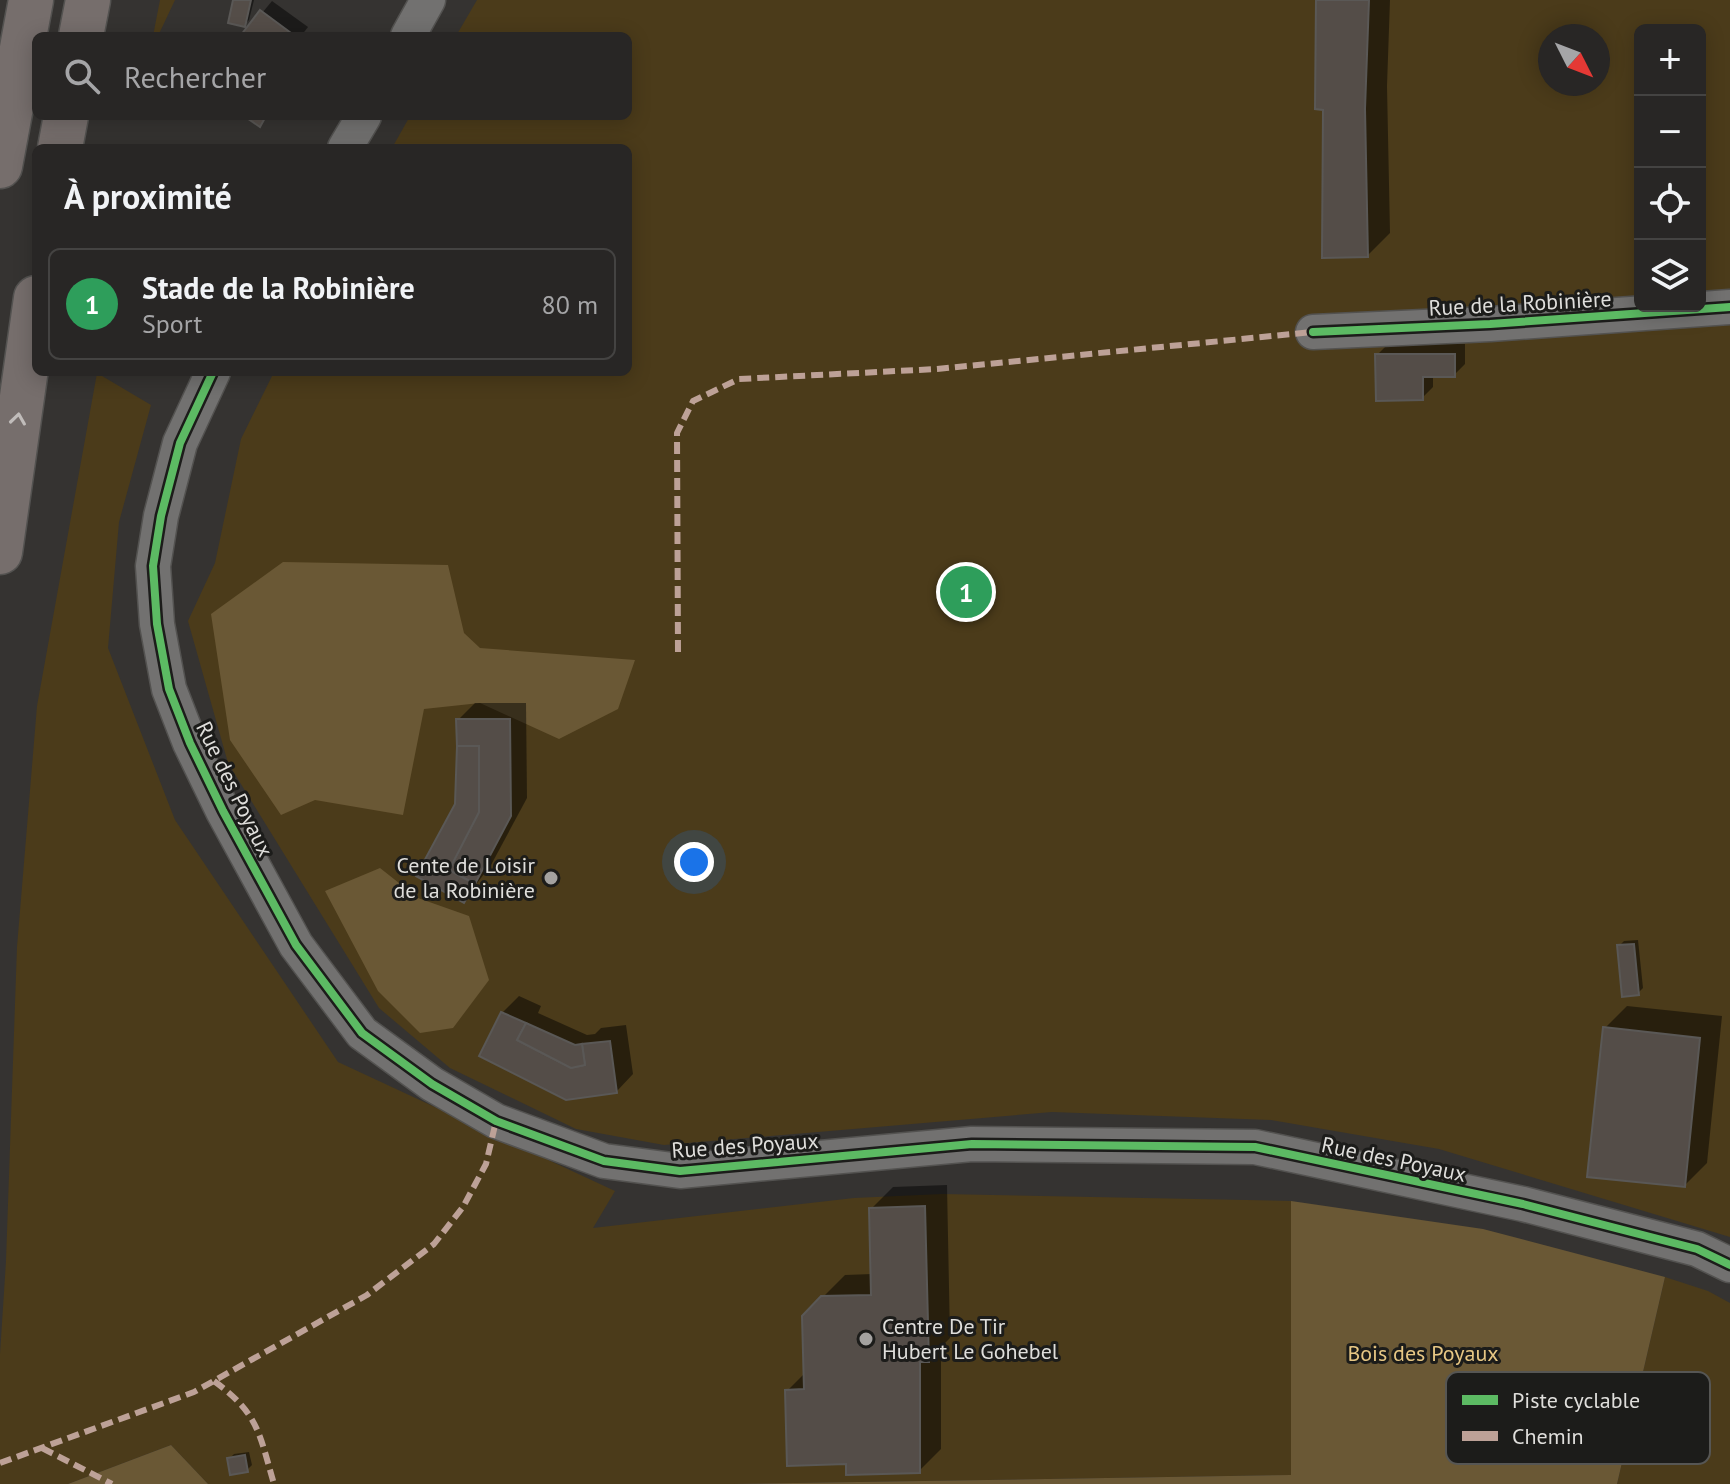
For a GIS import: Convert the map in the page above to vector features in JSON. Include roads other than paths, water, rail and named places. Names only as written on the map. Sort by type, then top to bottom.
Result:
[{"type":"highway","points":[[0,166],[31,0]]},
{"type":"highway","points":[[82,32],[88,0]]},
{"type":"highway","points":[[61,144],[65,120]]},
{"type":"highway","points":[[0,552],[32,326]]},
{"type":"street","points":[[410,32],[428,0]]},
{"type":"street","points":[[347,144],[362,120]]},
{"type":"street","name":"Rue de la Robinière","points":[[1313,332],[1490,324],[1730,307]]},
{"type":"street","name":"Rue des Poyaux","points":[[211,376],[180,443],[161,516],[153,566],[157,624],[169,689],[190,743],[223,811],[296,945],[362,1033],[432,1084],[496,1121],[604,1161],[680,1171],[972,1144],[1255,1147],[1538,1208],[1697,1249],[1730,1265]]},
{"type":"place","name":"Stade de la Robinière","points":[[966,592]]},
{"type":"place","name":"Cente de Loisir de la Robinière","points":[[551,878]]},
{"type":"place","name":"Centre De Tir Hubert Le Gohebel","points":[[866,1339]]},
{"type":"park label","name":"Bois des Poyaux","points":[[1423,1353]]}]
